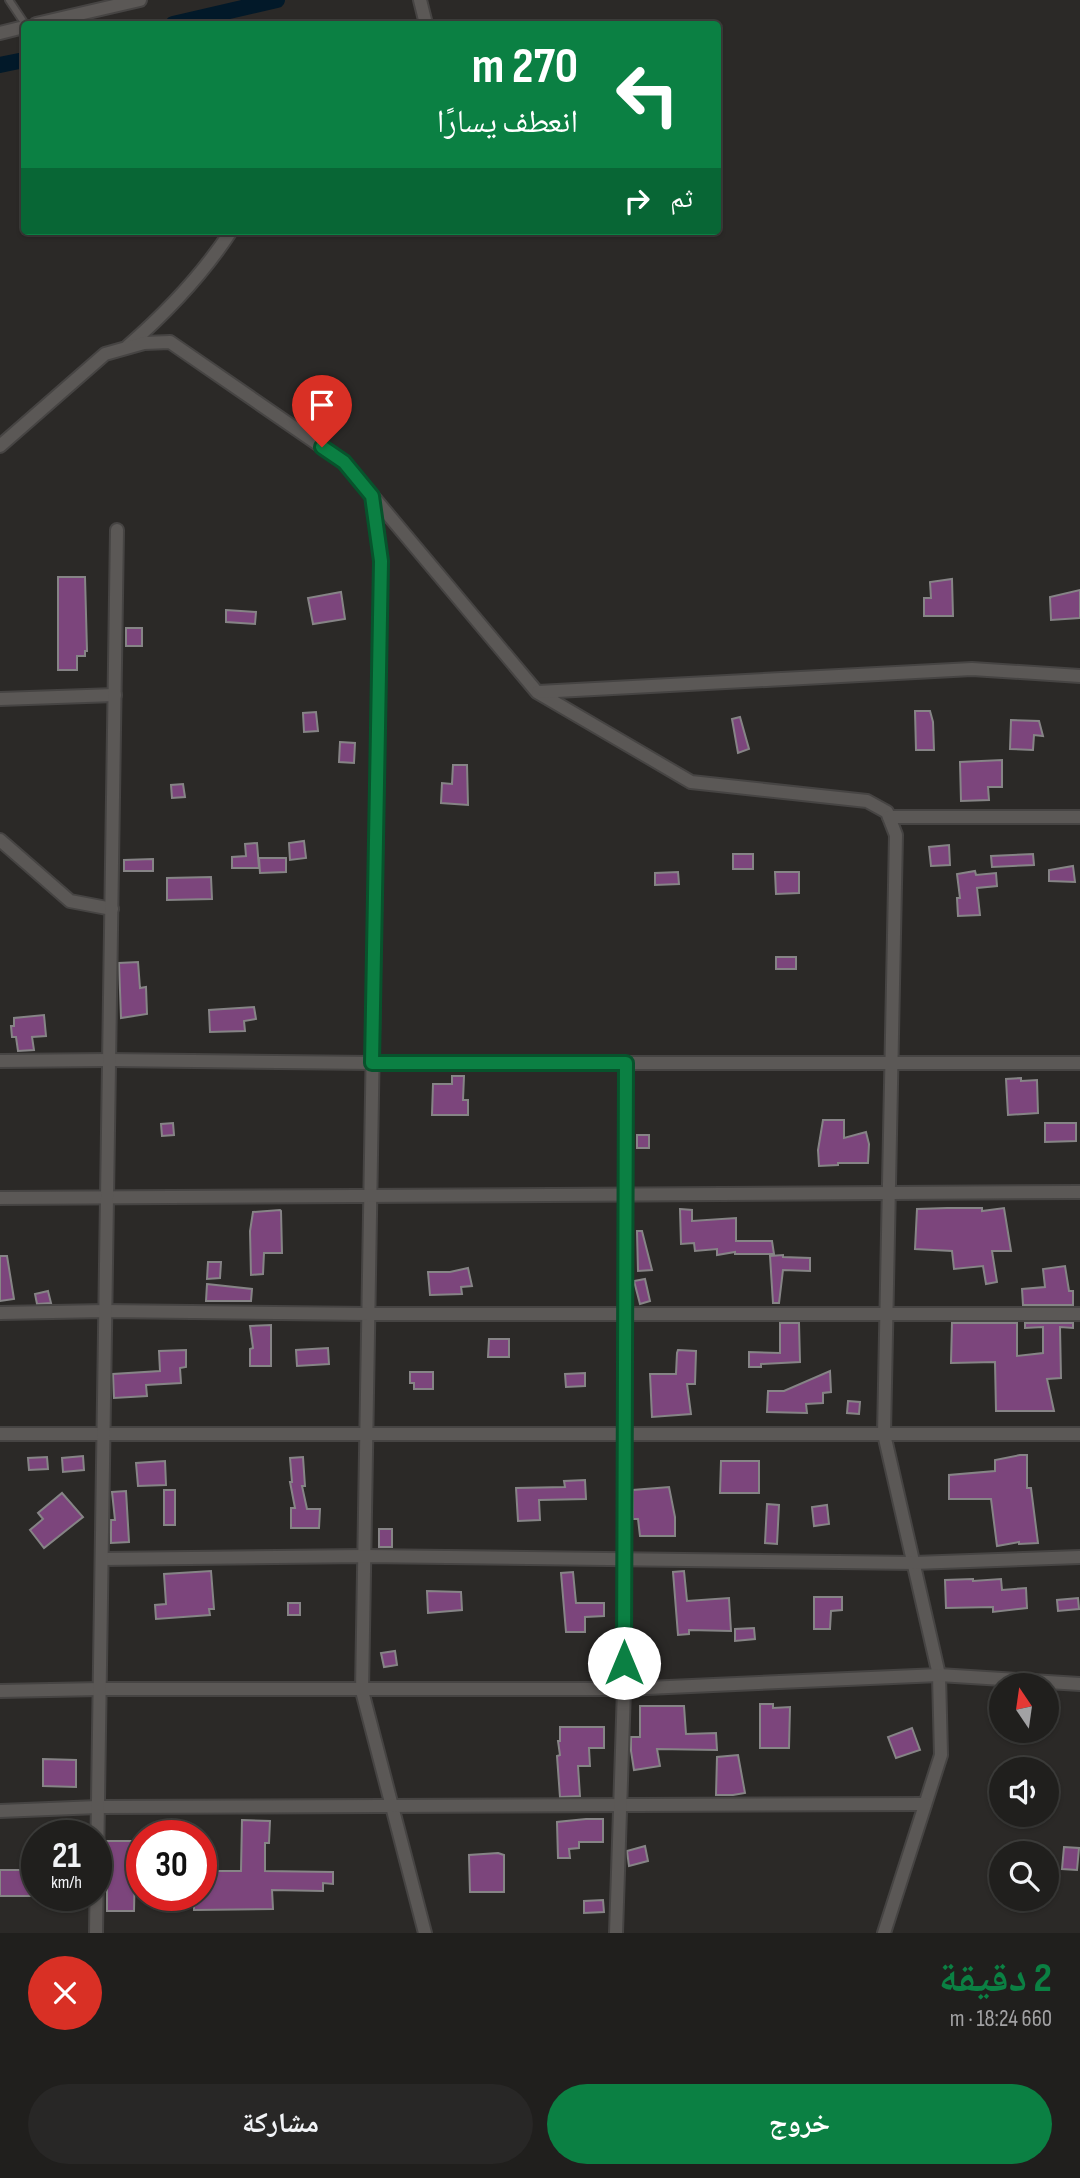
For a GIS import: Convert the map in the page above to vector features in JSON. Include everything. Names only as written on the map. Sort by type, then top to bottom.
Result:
[{"type":"street","points":[[49,21],[140,0]]},
{"type":"street","points":[[424,1],[426,21]]},
{"type":"street","points":[[0,33],[21,27]]},
{"type":"street","points":[[125,349],[182,294],[229,235]]},
{"type":"street","points":[[0,446],[106,354],[144,343],[170,342],[344,462],[537,692],[691,782],[867,801],[887,812],[897,835],[884,1434],[939,1675],[942,1755],[884,1933]]},
{"type":"street","points":[[372,496],[381,561],[362,1691],[425,1933]]},
{"type":"street","points":[[96,1933],[117,530]]},
{"type":"street","points":[[537,692],[972,669],[1080,676]]},
{"type":"street","points":[[0,699],[115,695]]},
{"type":"street","points":[[889,817],[1080,817]]},
{"type":"street","points":[[0,840],[70,901],[111,909]]},
{"type":"street","points":[[0,1061],[1080,1063]]},
{"type":"street","points":[[616,1933],[624,1689],[626,1063]]},
{"type":"street","points":[[0,1198],[1080,1192]]},
{"type":"street","points":[[0,1313],[1080,1314]]},
{"type":"street","points":[[0,1434],[1080,1434]]},
{"type":"street","points":[[102,1559],[364,1556],[914,1563],[1080,1557]]},
{"type":"street","points":[[0,1691],[624,1689],[939,1675],[1080,1684]]},
{"type":"street","points":[[0,1811],[98,1807],[925,1804]]},
{"type":"lane","points":[[9,0],[22,21]]},
{"type":"building","points":[[58,577],[85,577],[87,651],[85,656],[77,656],[77,670],[58,670]]},
{"type":"building","points":[[952,579],[953,616],[924,616],[924,598],[931,598],[930,582]]},
{"type":"building","points":[[1080,590],[1080,618],[1051,620],[1050,597]]},
{"type":"building","points":[[341,592],[345,619],[313,624],[308,598]]},
{"type":"building","points":[[226,610],[256,612],[255,624],[226,622]]},
{"type":"building","points":[[126,628],[142,628],[142,646],[126,646]]},
{"type":"building","points":[[915,711],[930,711],[934,750],[916,750]]},
{"type":"building","points":[[316,712],[318,731],[304,732],[303,713]]},
{"type":"building","points":[[740,717],[749,749],[738,753],[732,719]]},
{"type":"building","points":[[1011,720],[1039,721],[1043,736],[1034,735],[1033,750],[1010,749]]},
{"type":"building","points":[[340,742],[355,743],[354,763],[339,762]]},
{"type":"building","points":[[1002,760],[1002,787],[988,787],[989,800],[961,801],[960,762]]},
{"type":"building","points":[[453,765],[467,765],[468,805],[441,803],[442,783],[452,784]]},
{"type":"building","points":[[183,784],[185,797],[172,798],[171,785]]},
{"type":"building","points":[[304,841],[306,858],[290,860],[289,843]]},
{"type":"building","points":[[257,843],[259,868],[232,868],[232,857],[246,856],[245,844]]},
{"type":"building","points":[[949,845],[950,865],[931,866],[929,847]]},
{"type":"building","points":[[733,854],[753,854],[753,869],[733,869]]},
{"type":"building","points":[[1033,854],[1034,865],[992,867],[991,856]]},
{"type":"building","points":[[259,858],[286,858],[286,872],[260,873]]},
{"type":"building","points":[[153,859],[153,871],[124,871],[124,860]]},
{"type":"building","points":[[1073,866],[1075,882],[1049,881],[1049,870]]},
{"type":"building","points":[[975,871],[976,875],[996,873],[997,886],[977,888],[980,915],[958,916],[957,898],[960,898],[957,874]]},
{"type":"building","points":[[678,872],[679,884],[655,885],[655,873]]},
{"type":"building","points":[[775,872],[799,872],[799,893],[776,894]]},
{"type":"building","points":[[211,877],[212,899],[167,900],[167,878]]},
{"type":"building","points":[[776,957],[796,957],[796,969],[776,969]]},
{"type":"building","points":[[138,962],[140,988],[146,987],[147,1014],[121,1018],[119,963]]},
{"type":"building","points":[[254,1007],[256,1019],[244,1021],[245,1031],[210,1032],[209,1010]]},
{"type":"building","points":[[44,1015],[46,1036],[32,1037],[34,1050],[18,1051],[16,1037],[12,1037],[11,1026],[14,1026],[14,1018]]},
{"type":"building","points":[[452,1076],[464,1076],[463,1100],[468,1100],[468,1115],[432,1115],[433,1084],[452,1084]]},
{"type":"building","points":[[1021,1078],[1021,1081],[1037,1080],[1038,1113],[1008,1115],[1006,1079]]},
{"type":"building","points":[[823,1120],[844,1120],[844,1138],[866,1132],[869,1144],[868,1163],[819,1166],[818,1150]]},
{"type":"building","points":[[173,1123],[174,1135],[162,1136],[161,1124]]},
{"type":"building","points":[[1045,1123],[1076,1123],[1076,1141],[1045,1142]]},
{"type":"building","points":[[637,1135],[649,1135],[649,1148],[637,1148]]},
{"type":"building","points":[[982,1208],[982,1211],[1004,1208],[1011,1251],[992,1251],[997,1282],[986,1284],[983,1266],[954,1269],[952,1251],[915,1249],[917,1209]]},
{"type":"building","points":[[680,1209],[692,1210],[692,1221],[736,1218],[736,1241],[772,1241],[774,1254],[735,1252],[717,1255],[717,1249],[695,1251],[694,1243],[681,1244]]},
{"type":"building","points":[[280,1210],[282,1253],[264,1253],[263,1274],[251,1275],[250,1231],[253,1212]]},
{"type":"building","points":[[637,1231],[642,1231],[652,1270],[638,1271]]},
{"type":"building","points":[[0,1256],[7,1256],[14,1299],[0,1301]]},
{"type":"building","points":[[770,1256],[810,1258],[810,1271],[783,1270],[779,1303],[773,1303]]},
{"type":"building","points":[[208,1262],[221,1262],[220,1278],[207,1279]]},
{"type":"building","points":[[1065,1266],[1069,1291],[1073,1291],[1073,1305],[1023,1305],[1022,1289],[1045,1287],[1043,1269]]},
{"type":"building","points":[[468,1268],[472,1286],[461,1287],[462,1294],[430,1295],[428,1272],[450,1272]]},
{"type":"building","points":[[645,1279],[650,1301],[640,1304],[634,1281]]},
{"type":"building","points":[[207,1284],[252,1289],[251,1301],[206,1301]]},
{"type":"building","points":[[48,1291],[51,1303],[37,1304],[35,1294]]},
{"type":"building","points":[[780,1323],[799,1323],[800,1362],[749,1367],[749,1352],[780,1353]]},
{"type":"building","points":[[952,1323],[1017,1323],[1017,1356],[1043,1353],[1043,1327],[1025,1328],[1025,1323],[1073,1323],[1073,1328],[1060,1327],[1061,1378],[1047,1379],[1054,1411],[996,1411],[995,1362],[951,1363]]},
{"type":"building","points":[[271,1325],[271,1366],[250,1366],[250,1349],[253,1348],[250,1326]]},
{"type":"building","points":[[489,1339],[509,1339],[509,1357],[488,1357]]},
{"type":"building","points":[[328,1348],[329,1364],[297,1366],[296,1350]]},
{"type":"building","points":[[186,1350],[186,1367],[180,1368],[181,1383],[146,1385],[147,1396],[114,1398],[113,1374],[160,1371],[159,1351]]},
{"type":"building","points":[[678,1350],[696,1351],[695,1384],[687,1384],[691,1414],[652,1417],[650,1374],[676,1374]]},
{"type":"building","points":[[830,1371],[831,1392],[823,1393],[823,1403],[806,1404],[807,1413],[767,1412],[768,1391],[784,1391]]},
{"type":"building","points":[[410,1372],[433,1372],[433,1389],[414,1389],[414,1383],[410,1383]]},
{"type":"building","points":[[585,1373],[585,1386],[566,1387],[565,1374]]},
{"type":"building","points":[[848,1401],[860,1402],[859,1414],[847,1413]]},
{"type":"building","points":[[1027,1455],[1027,1488],[1031,1488],[1038,1543],[1019,1542],[997,1546],[991,1499],[949,1499],[949,1475],[995,1471],[995,1460]]},
{"type":"building","points":[[83,1456],[84,1470],[63,1472],[62,1458]]},
{"type":"building","points":[[47,1457],[48,1469],[29,1470],[28,1458]]},
{"type":"building","points":[[303,1457],[305,1486],[302,1486],[307,1509],[320,1509],[319,1528],[291,1528],[291,1508],[295,1508],[290,1482],[290,1458]]},
{"type":"building","points":[[165,1461],[166,1485],[138,1486],[136,1463]]},
{"type":"building","points":[[721,1461],[759,1461],[759,1493],[720,1493]]},
{"type":"building","points":[[585,1480],[586,1499],[539,1500],[540,1520],[518,1521],[516,1488],[565,1487],[564,1481]]},
{"type":"building","points":[[669,1487],[675,1517],[675,1536],[640,1536],[638,1519],[633,1519],[633,1490]]},
{"type":"building","points":[[164,1490],[175,1490],[175,1525],[164,1525]]},
{"type":"building","points":[[126,1491],[129,1542],[111,1543],[111,1520],[115,1520],[112,1492]]},
{"type":"building","points":[[62,1493],[83,1517],[44,1548],[30,1530],[43,1519],[38,1513]]},
{"type":"building","points":[[767,1504],[779,1505],[777,1544],[765,1543]]},
{"type":"building","points":[[827,1505],[829,1524],[814,1526],[812,1507]]},
{"type":"building","points":[[379,1529],[392,1529],[392,1547],[379,1547]]},
{"type":"building","points":[[211,1571],[214,1609],[209,1609],[210,1615],[156,1619],[155,1605],[166,1604],[164,1574]]},
{"type":"building","points":[[684,1571],[687,1601],[729,1598],[731,1631],[689,1630],[689,1634],[678,1635],[673,1572]]},
{"type":"building","points":[[573,1572],[576,1603],[604,1603],[604,1616],[585,1617],[585,1632],[566,1632],[561,1573]]},
{"type":"building","points":[[1001,1579],[1002,1590],[1026,1588],[1027,1608],[993,1612],[993,1607],[946,1608],[945,1580]]},
{"type":"building","points":[[427,1591],[461,1592],[462,1610],[428,1613]]},
{"type":"building","points":[[814,1597],[842,1597],[842,1610],[831,1611],[830,1629],[814,1629]]},
{"type":"building","points":[[1078,1598],[1079,1609],[1058,1611],[1057,1600]]},
{"type":"building","points":[[288,1603],[300,1603],[300,1615],[288,1615]]},
{"type":"building","points":[[754,1628],[755,1639],[735,1641],[735,1629]]},
{"type":"building","points":[[395,1651],[397,1665],[384,1667],[381,1653]]},
{"type":"building","points":[[760,1704],[773,1704],[773,1708],[790,1707],[789,1748],[760,1748]]},
{"type":"building","points":[[640,1706],[684,1706],[686,1734],[716,1733],[717,1750],[657,1749],[660,1766],[634,1770],[631,1737],[640,1737]]},
{"type":"building","points":[[560,1727],[604,1727],[604,1748],[589,1748],[590,1766],[578,1766],[580,1796],[560,1797],[557,1756],[560,1755]]},
{"type":"building","points":[[912,1728],[920,1750],[896,1758],[888,1737]]},
{"type":"building","points":[[738,1755],[745,1793],[716,1795],[717,1757]]},
{"type":"building","points":[[43,1759],[76,1760],[76,1787],[43,1786]]},
{"type":"building","points":[[603,1819],[603,1842],[579,1842],[579,1848],[569,1849],[570,1858],[558,1858],[557,1822]]},
{"type":"building","points":[[242,1820],[270,1821],[269,1843],[265,1843],[265,1871],[333,1872],[333,1884],[323,1883],[323,1891],[272,1890],[273,1909],[217,1910],[217,1871],[241,1871]]},
{"type":"building","points":[[112,1841],[126,1841],[126,1911],[112,1911]]},
{"type":"building","points":[[645,1846],[648,1861],[629,1866],[627,1851]]},
{"type":"building","points":[[1064,1847],[1079,1848],[1077,1870],[1062,1869]]},
{"type":"building","points":[[469,1855],[504,1855],[504,1892],[470,1892]]},
{"type":"building","points":[[0,1870],[21,1870],[21,1896],[0,1896]]},
{"type":"building","points":[[603,1900],[604,1912],[584,1913],[584,1901]]},
{"type":"waterway","points":[[186,21],[277,0]]},
{"type":"waterway","points":[[0,65],[21,61]]},
{"type":"route","points":[[322,447],[344,462],[372,496],[381,561],[372,1063],[626,1063],[624,1663]]}]
